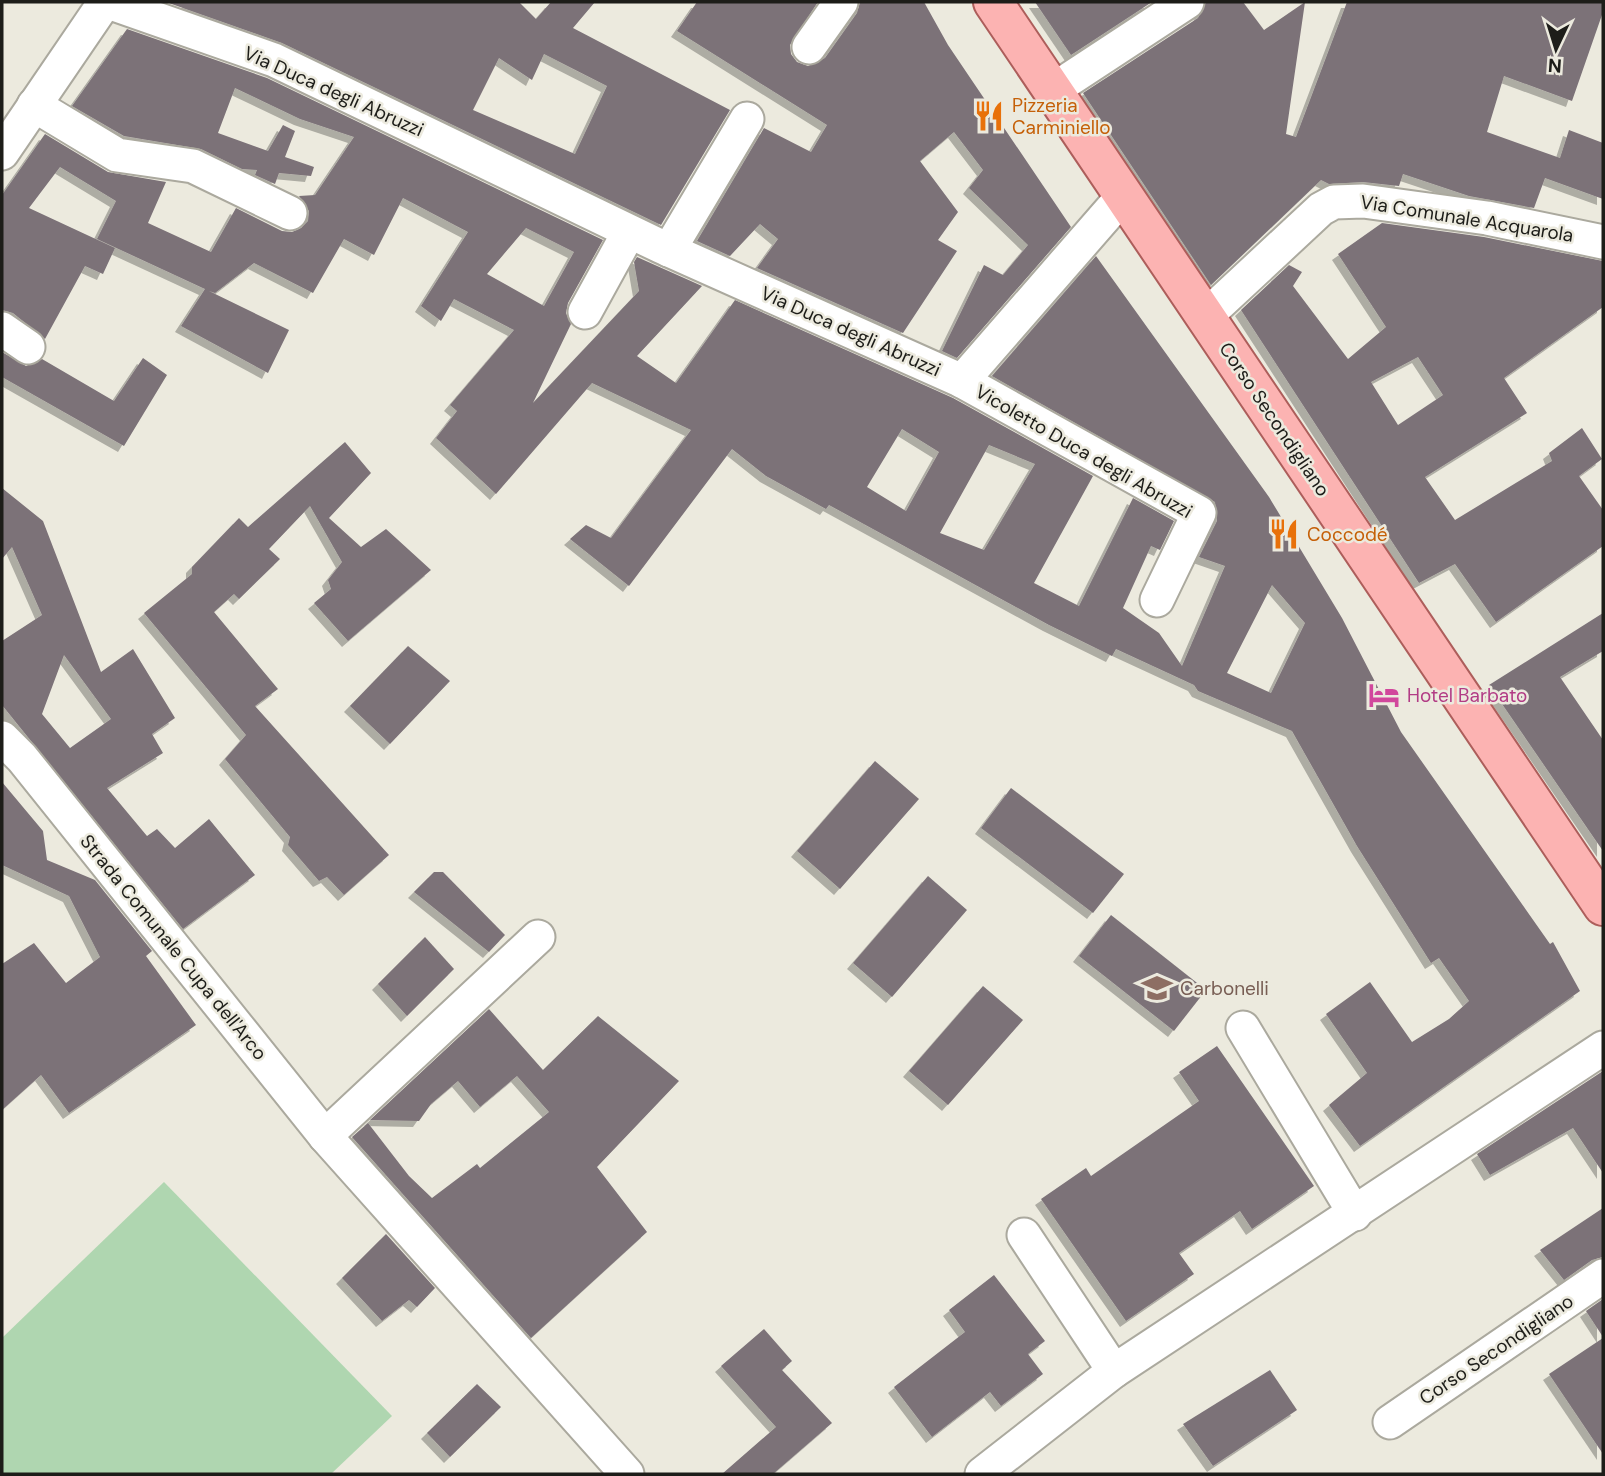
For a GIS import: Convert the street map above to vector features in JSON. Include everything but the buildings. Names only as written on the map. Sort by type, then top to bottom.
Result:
[{"type":"main road","name":"Corso Secondigliano","points":[[993,2],[1603,906]]},
{"type":"street","points":[[2,153],[106,2]]},
{"type":"street","name":"Via Duca degli Abruzzi","points":[[106,2],[274,61],[629,232],[962,381],[1124,195]]},
{"type":"street","points":[[809,47],[841,2]]},
{"type":"street","points":[[1053,90],[1187,2]]},
{"type":"street","points":[[34,105],[117,155],[193,166],[290,213]]},
{"type":"street","points":[[670,250],[747,119]]},
{"type":"street","name":"Via Comunale Acquarola","points":[[1206,316],[1321,209],[1334,202],[1363,201],[1487,218],[1603,242]]},
{"type":"street","points":[[585,312],[629,232]]},
{"type":"street","name":"Vicoletto Duca degli Abruzzi","points":[[962,381],[1199,513],[1157,600]]},
{"type":"street","name":"Strada Comunale Cupa dell'Arco","points":[[9,757],[325,1136],[627,1474]]},
{"type":"street","points":[[325,1136],[538,937]]},
{"type":"street","points":[[1242,1028],[1355,1214]]},
{"type":"street","points":[[982,1474],[1114,1371],[1603,1048]]},
{"type":"street","points":[[1024,1235],[1114,1371]]},
{"type":"street","name":"Corso Secondigliano","points":[[1390,1422],[1603,1276]]},
{"type":"green space","points":[[164,1182],[392,1416],[331,1474],[2,1474],[2,1338]]},
{"type":"place","name":"Pizzeria Carminiello","points":[[989,116]]},
{"type":"place","name":"Coccodé","points":[[1284,534]]},
{"type":"place","name":"Hotel Barbato","points":[[1384,695]]},
{"type":"place","name":"Carbonelli","points":[[1157,988]]}]
